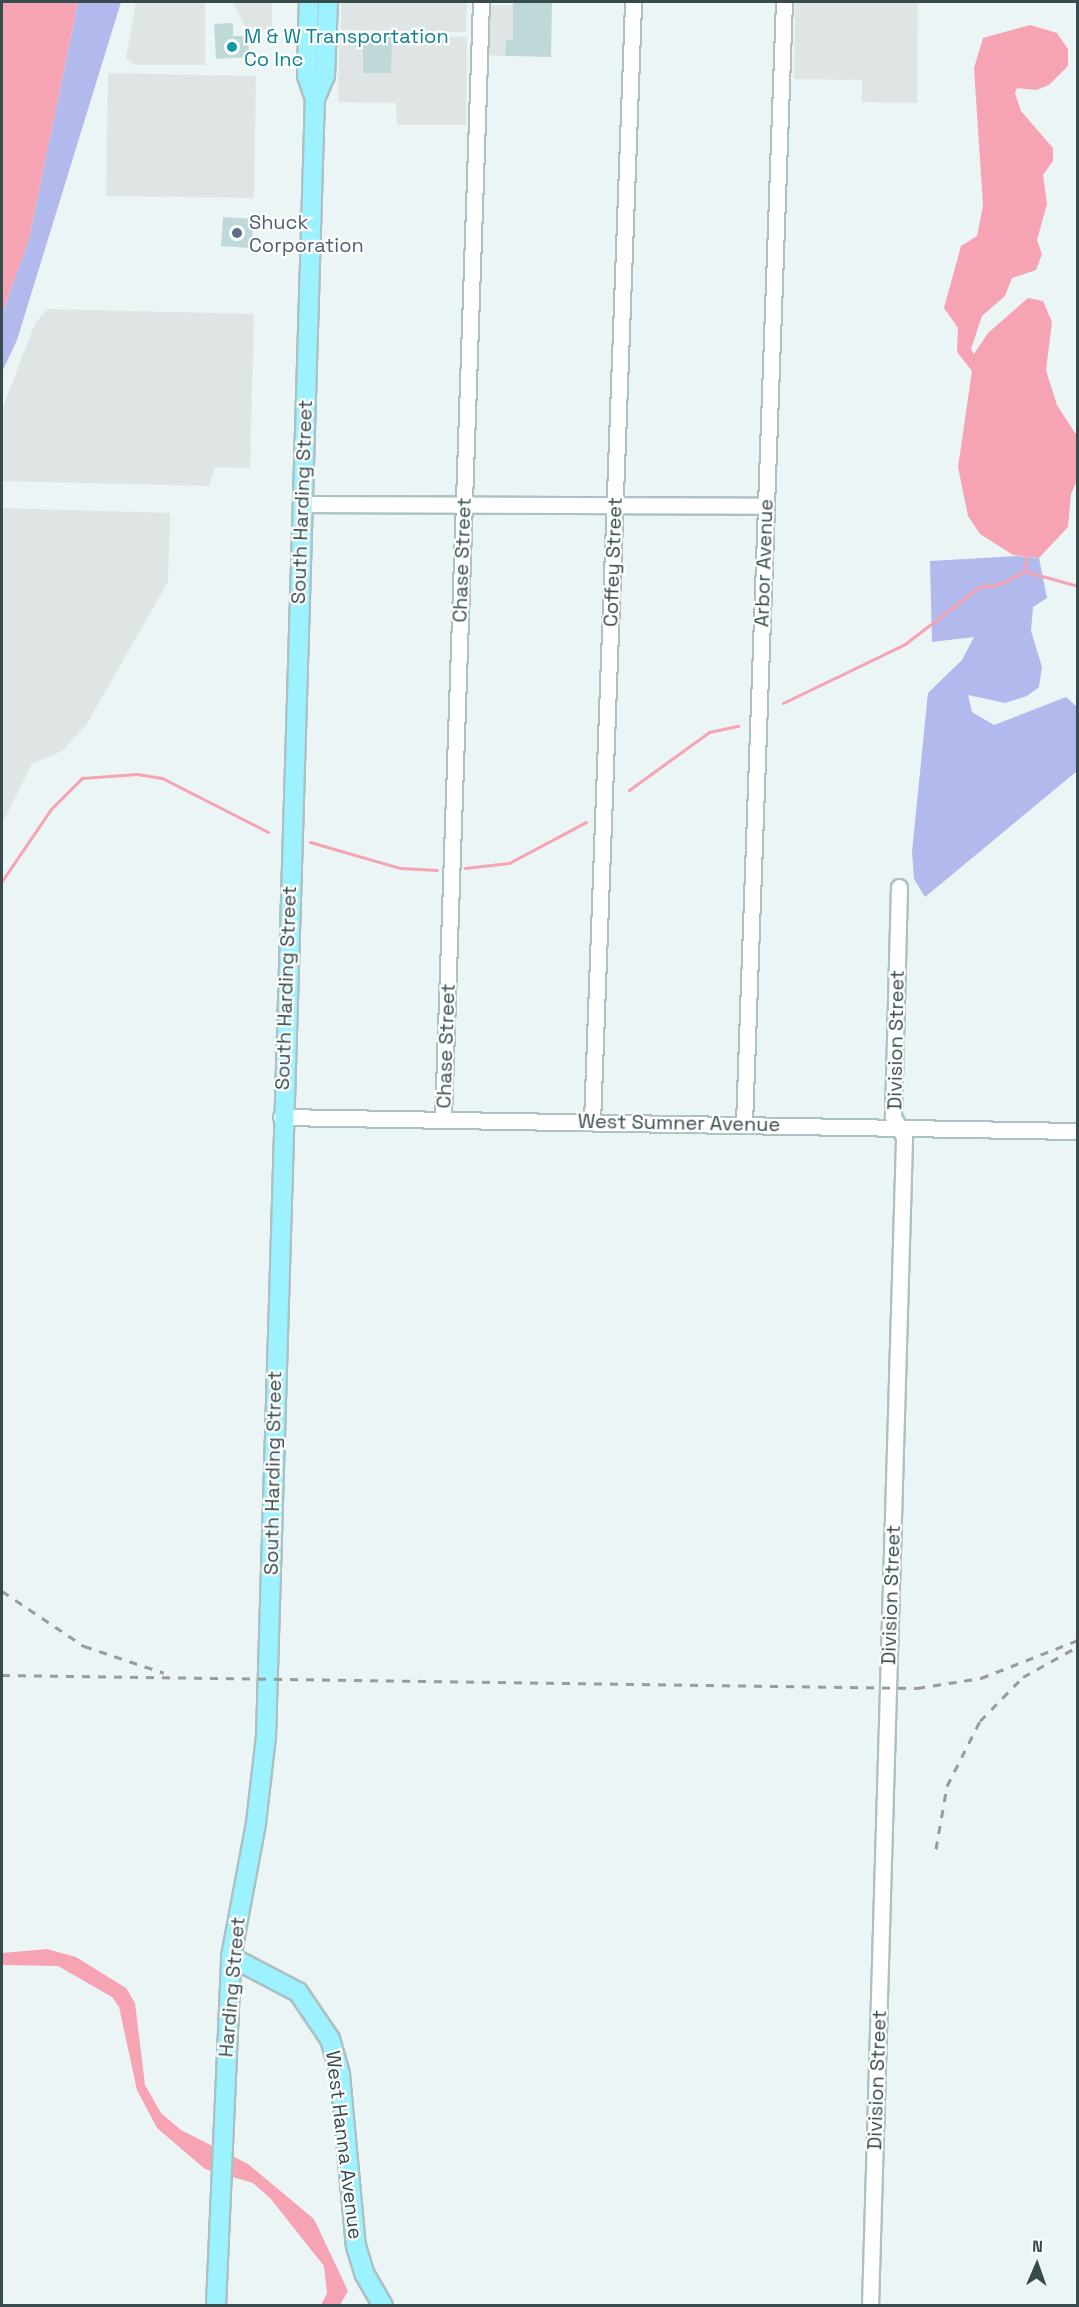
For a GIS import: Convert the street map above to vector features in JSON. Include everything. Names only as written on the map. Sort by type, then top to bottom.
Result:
[{"type":"main road","points":[[309,2],[307,76],[315,99]]},
{"type":"main road","points":[[315,99],[325,76],[328,2]]},
{"type":"main road","name":"South Harding Street","points":[[246,1874],[266,1737],[281,1117],[315,99]]},
{"type":"main road","name":"Harding Street","points":[[216,2306],[223,2100],[231,1957],[246,1874]]},
{"type":"main road","name":"West Hanna Avenue","points":[[231,1957],[298,1992],[330,2039],[339,2075],[358,2255],[383,2306]]},
{"type":"street","name":"Chase Street","points":[[444,1118],[481,2]]},
{"type":"street","name":"Coffey Street","points":[[592,1122],[633,2]]},
{"type":"street","name":"Arbor Avenue","points":[[744,1124],[784,2]]},
{"type":"street","points":[[302,504],[766,506]]},
{"type":"street","name":"Division Street","points":[[870,2306],[901,1127],[893,1116],[899,887]]},
{"type":"street","name":"West Sumner Avenue","points":[[281,1117],[444,1118],[1077,1131]]},
{"type":"shaded area","points":[[2,2],[78,2],[29,239],[2,314]]},
{"type":"shaded area","points":[[78,2],[121,2],[17,340],[2,372],[2,314],[29,239]]},
{"type":"shaded area","points":[[136,2],[205,2],[205,65],[134,65],[126,58]]},
{"type":"shaded area","points":[[232,2],[272,2],[272,31],[245,26]]},
{"type":"shaded area","points":[[341,2],[467,2],[466,32],[341,30]]},
{"type":"shaded area","points":[[795,2],[918,2],[917,103],[862,102],[862,80],[794,79]]},
{"type":"shaded area","points":[[486,5],[513,5],[513,40],[506,40],[505,56],[485,55]]},
{"type":"shaded area","points":[[1030,25],[1057,33],[1068,49],[1068,66],[1049,85],[1036,90],[1017,88],[1015,93],[1021,111],[1053,148],[1053,161],[1043,175],[1047,204],[1037,240],[1042,254],[1036,270],[1012,278],[1005,296],[982,316],[971,349],[974,354],[988,333],[1028,298],[1043,301],[1052,322],[1046,370],[1057,405],[1077,436],[1078,478],[1071,494],[1068,527],[1039,558],[1013,555],[980,534],[968,516],[958,467],[972,371],[957,352],[958,328],[944,308],[961,246],[977,236],[983,206],[974,68],[983,38]]},
{"type":"shaded area","points":[[339,35],[467,37],[466,125],[397,125],[396,103],[338,102]]},
{"type":"shaded area","points":[[108,73],[256,76],[254,198],[106,196]]},
{"type":"shaded area","points":[[48,309],[254,314],[250,468],[215,467],[209,486],[2,481],[2,410],[35,323]]},
{"type":"shaded area","points":[[2,508],[170,513],[168,582],[86,725],[62,751],[32,764],[2,824]]},
{"type":"shaded area","points":[[1018,556],[1039,558],[1047,598],[1033,607],[1031,631],[1042,667],[1039,687],[1027,696],[1005,703],[968,695],[972,712],[994,725],[1066,697],[1077,707],[1077,771],[925,897],[914,879],[912,852],[928,693],[962,660],[974,637],[932,642],[930,561]]},
{"type":"shaded area","points":[[47,1949],[76,1957],[126,1988],[135,2003],[145,2085],[161,2113],[181,2130],[248,2164],[314,2219],[348,2291],[340,2305],[321,2305],[327,2293],[324,2266],[270,2198],[253,2183],[205,2169],[157,2128],[137,2090],[119,2007],[112,1997],[58,1966],[2,1965],[2,1953]]},
{"type":"building","points":[[513,2],[552,2],[551,57],[505,56],[506,40],[513,40]]},
{"type":"building","name":"M & W Transportation Co Inc","points":[[233,23],[233,36],[248,36],[249,57],[216,59],[214,24]]},
{"type":"building","points":[[363,36],[392,36],[391,73],[363,73]]},
{"type":"building","name":"Shuck Corporation","points":[[223,217],[254,219],[251,248],[221,246]]},
{"type":"waterway","points":[[1024,571],[1026,557]]},
{"type":"waterway","points":[[783,703],[905,644],[979,587],[1000,584],[1024,571],[1078,586]]},
{"type":"waterway","points":[[629,790],[709,732],[738,726]]},
{"type":"waterway","points":[[2,881],[51,809],[82,778],[137,774],[162,778],[268,832]]},
{"type":"waterway","points":[[465,868],[509,863],[586,822]]},
{"type":"waterway","points":[[310,842],[400,868],[437,870]]},
{"type":"railway","points":[[2,1591],[84,1646],[164,1673]]},
{"type":"railway","points":[[2,1675],[917,1688],[981,1678],[1078,1640]]},
{"type":"railway","points":[[936,1849],[947,1786],[980,1721],[1023,1677],[1075,1648]]},
{"type":"place","name":"M & W Transportation Co Inc","points":[[232,47]]},
{"type":"place","name":"Shuck Corporation","points":[[237,233]]}]
